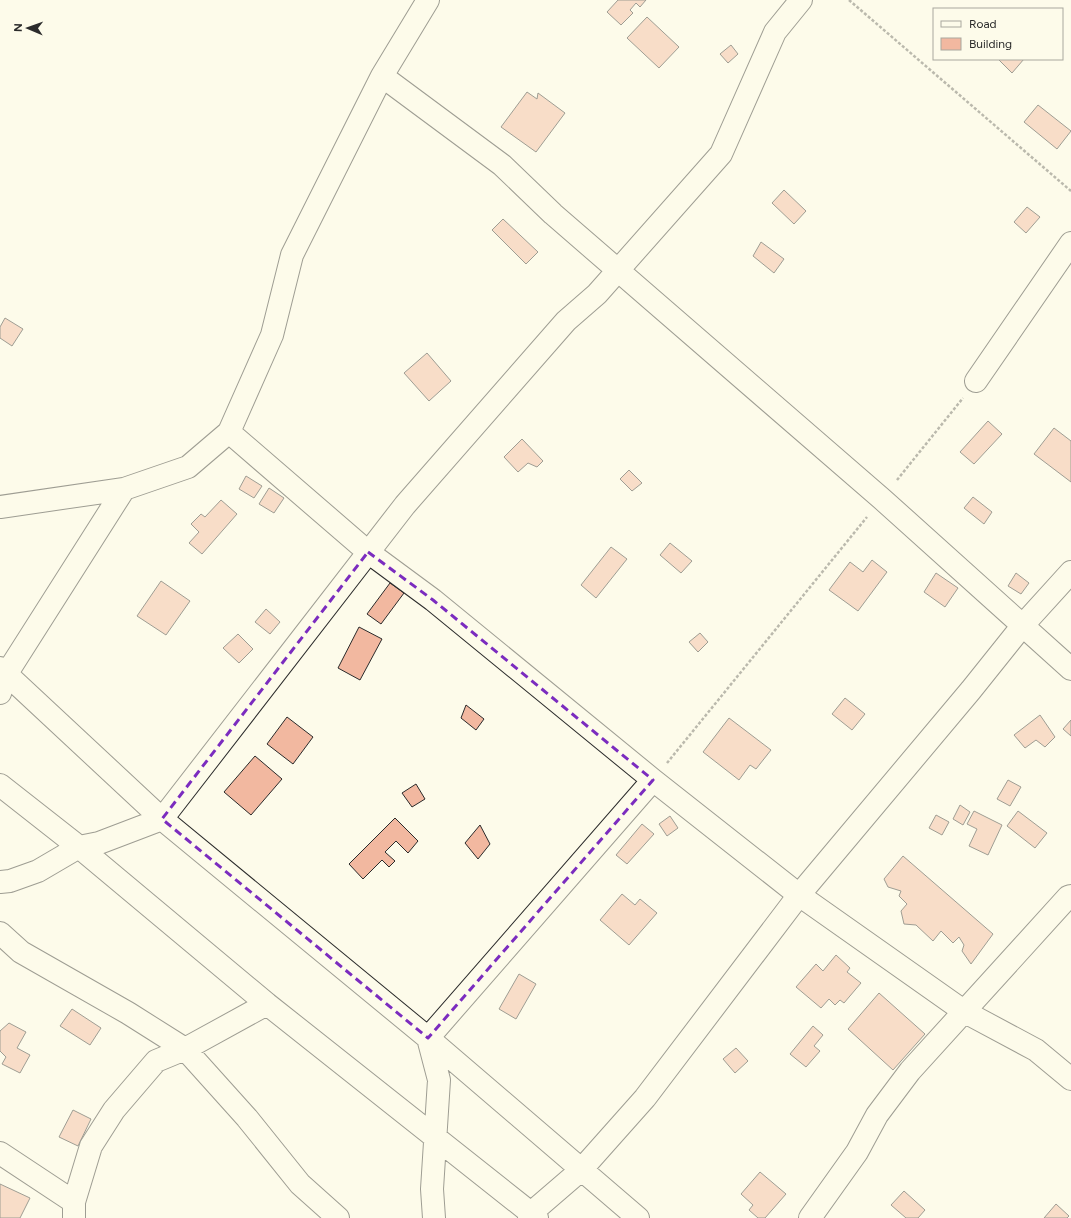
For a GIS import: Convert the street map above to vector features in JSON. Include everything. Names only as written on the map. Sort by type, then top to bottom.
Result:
[{"type":"street","points":[[0,507],[124,489],[188,467],[229,432],[272,335],[292,255],[382,76],[428,0]]},
{"type":"street","points":[[0,882],[10,881],[38,871],[79,847],[99,842],[162,819],[405,505],[566,321],[597,294],[721,154],[775,32],[801,0]]},
{"type":"street","points":[[382,76],[502,165],[553,214],[882,499],[1024,625],[1071,669]]},
{"type":"street","points":[[976,381],[1071,242]]},
{"type":"street","points":[[229,432],[368,552],[433,600],[653,780],[799,895],[965,1012],[1036,1050],[1071,1079]]},
{"type":"street","points":[[124,489],[2,678],[162,819],[428,1038],[638,1218]]},
{"type":"street","points":[[0,785],[79,847],[267,1004],[533,1216],[581,1170],[645,1098],[799,895],[1024,625],[1071,572]]},
{"type":"street","points":[[428,1038],[653,780]]},
{"type":"street","points":[[810,1218],[856,1152],[877,1115],[910,1071],[1070,895]]},
{"type":"street","points":[[0,932],[21,952],[128,1013],[185,1049],[246,1118],[300,1184],[338,1218]]},
{"type":"street","points":[[0,1153],[74,1210],[91,1146],[114,1110],[156,1062],[185,1049],[267,1004]]},
{"type":"street","points":[[428,1038],[439,1080],[432,1189],[434,1218]]},
{"type":"path","points":[[849,0],[1071,191]]},
{"type":"path","points":[[653,780],[976,381]]},
{"type":"highlighted area","points":[[368,552],[433,600],[653,780],[428,1038],[162,819]]},
{"type":"building","points":[[618,0],[646,0],[640,7],[636,3],[630,10],[633,13],[621,25],[607,12]]},
{"type":"building","points":[[647,17],[679,47],[659,68],[627,38]]},
{"type":"building","points":[[731,45],[738,54],[728,63],[720,54]]},
{"type":"building","points":[[999,60],[1023,60],[1012,73]]},
{"type":"building","points":[[527,92],[537,99],[538,93],[565,113],[536,152],[501,127]]},
{"type":"building","points":[[1038,105],[1071,131],[1057,149],[1024,122]]},
{"type":"building","points":[[784,190],[806,211],[794,224],[772,203]]},
{"type":"building","points":[[1027,207],[1040,217],[1026,233],[1014,222]]},
{"type":"building","points":[[503,219],[538,252],[526,264],[492,230]]},
{"type":"building","points":[[761,242],[784,259],[774,273],[753,256]]},
{"type":"building","points":[[5,318],[23,329],[12,346],[0,338],[0,327]]},
{"type":"building","points":[[427,353],[451,381],[429,401],[404,373]]},
{"type":"building","points":[[988,421],[1002,434],[974,464],[960,452]]},
{"type":"building","points":[[1054,428],[1071,441],[1071,482],[1034,454]]},
{"type":"building","points":[[522,439],[543,461],[537,467],[528,463],[518,472],[504,457]]},
{"type":"building","points":[[629,470],[642,483],[632,491],[620,479]]},
{"type":"building","points":[[246,476],[262,486],[254,498],[239,489]]},
{"type":"building","points":[[269,488],[284,498],[274,513],[259,504]]},
{"type":"building","points":[[973,497],[992,512],[984,524],[964,508]]},
{"type":"building","points":[[221,500],[237,514],[202,554],[189,543],[199,532],[191,524],[201,514],[205,517]]},
{"type":"building","points":[[670,543],[692,561],[681,573],[660,555]]},
{"type":"building","points":[[611,547],[627,559],[596,598],[581,585]]},
{"type":"building","points":[[872,560],[887,572],[858,611],[829,590],[850,562],[863,572]]},
{"type":"building","points":[[936,573],[958,588],[945,607],[924,592]]},
{"type":"building","points":[[1016,573],[1029,583],[1021,594],[1008,586]]},
{"type":"building","points":[[161,581],[190,601],[166,635],[137,616]]},
{"type":"building","points":[[390,583],[404,593],[381,624],[367,614]]},
{"type":"building","points":[[266,609],[280,622],[270,634],[255,622]]},
{"type":"building","points":[[359,627],[382,639],[360,680],[338,668]]},
{"type":"building","points":[[700,633],[708,642],[698,652],[689,642]]},
{"type":"building","points":[[238,634],[253,649],[239,663],[223,648]]},
{"type":"building","points":[[845,698],[865,714],[852,730],[832,714]]},
{"type":"building","points":[[466,705],[484,719],[476,730],[461,718]]},
{"type":"building","points":[[1040,715],[1055,737],[1045,747],[1036,740],[1025,748],[1014,735]]},
{"type":"building","points":[[287,717],[313,737],[293,764],[267,744]]},
{"type":"building","points":[[729,718],[771,750],[756,769],[750,765],[739,780],[703,752]]},
{"type":"building","points":[[1071,720],[1071,736],[1063,729]]},
{"type":"building","points":[[255,756],[282,779],[251,815],[224,792]]},
{"type":"building","points":[[1008,780],[1021,787],[1010,806],[997,799]]},
{"type":"building","points":[[416,784],[425,799],[412,807],[402,793]]},
{"type":"building","points":[[960,805],[970,812],[963,825],[953,819]]},
{"type":"building","points":[[974,811],[1002,825],[988,855],[969,846],[977,829],[967,824]]},
{"type":"building","points":[[1018,811],[1047,833],[1035,848],[1007,826]]},
{"type":"building","points":[[936,815],[949,822],[942,835],[929,828]]},
{"type":"building","points":[[670,816],[678,828],[667,836],[659,824]]},
{"type":"building","points":[[395,818],[418,841],[408,853],[396,841],[385,852],[395,861],[389,867],[382,860],[363,879],[349,864]]},
{"type":"building","points":[[642,824],[654,834],[627,864],[616,855]]},
{"type":"building","points":[[480,825],[490,844],[478,859],[465,843]]},
{"type":"building","points":[[903,856],[993,934],[971,964],[962,951],[964,945],[959,937],[953,943],[941,931],[933,941],[916,925],[904,924],[901,911],[907,904],[899,896],[901,891],[888,887],[884,879]]},
{"type":"building","points":[[622,894],[635,905],[640,899],[657,913],[629,945],[600,920]]},
{"type":"building","points":[[836,955],[850,968],[847,972],[861,983],[844,1003],[840,1000],[835,1005],[829,999],[821,1008],[796,987],[816,964],[823,971]]},
{"type":"building","points":[[519,974],[536,984],[516,1019],[499,1009]]},
{"type":"building","points":[[879,993],[925,1034],[893,1070],[848,1029]]},
{"type":"building","points":[[72,1009],[101,1028],[90,1045],[60,1026]]},
{"type":"building","points":[[9,1023],[26,1032],[17,1048],[30,1055],[20,1073],[2,1064],[6,1057],[0,1051],[0,1031]]},
{"type":"building","points":[[813,1026],[823,1035],[814,1046],[820,1051],[806,1067],[790,1054]]},
{"type":"building","points":[[736,1048],[748,1061],[735,1073],[723,1059]]},
{"type":"building","points":[[73,1110],[91,1119],[78,1146],[59,1137]]},
{"type":"building","points":[[760,1172],[786,1194],[765,1218],[758,1218],[749,1210],[753,1205],[741,1194]]},
{"type":"building","points":[[0,1184],[30,1198],[20,1218],[0,1218]]},
{"type":"building","points":[[904,1191],[925,1210],[918,1218],[906,1218],[891,1205]]},
{"type":"building","points":[[1056,1204],[1069,1216],[1067,1218],[1044,1218]]}]
